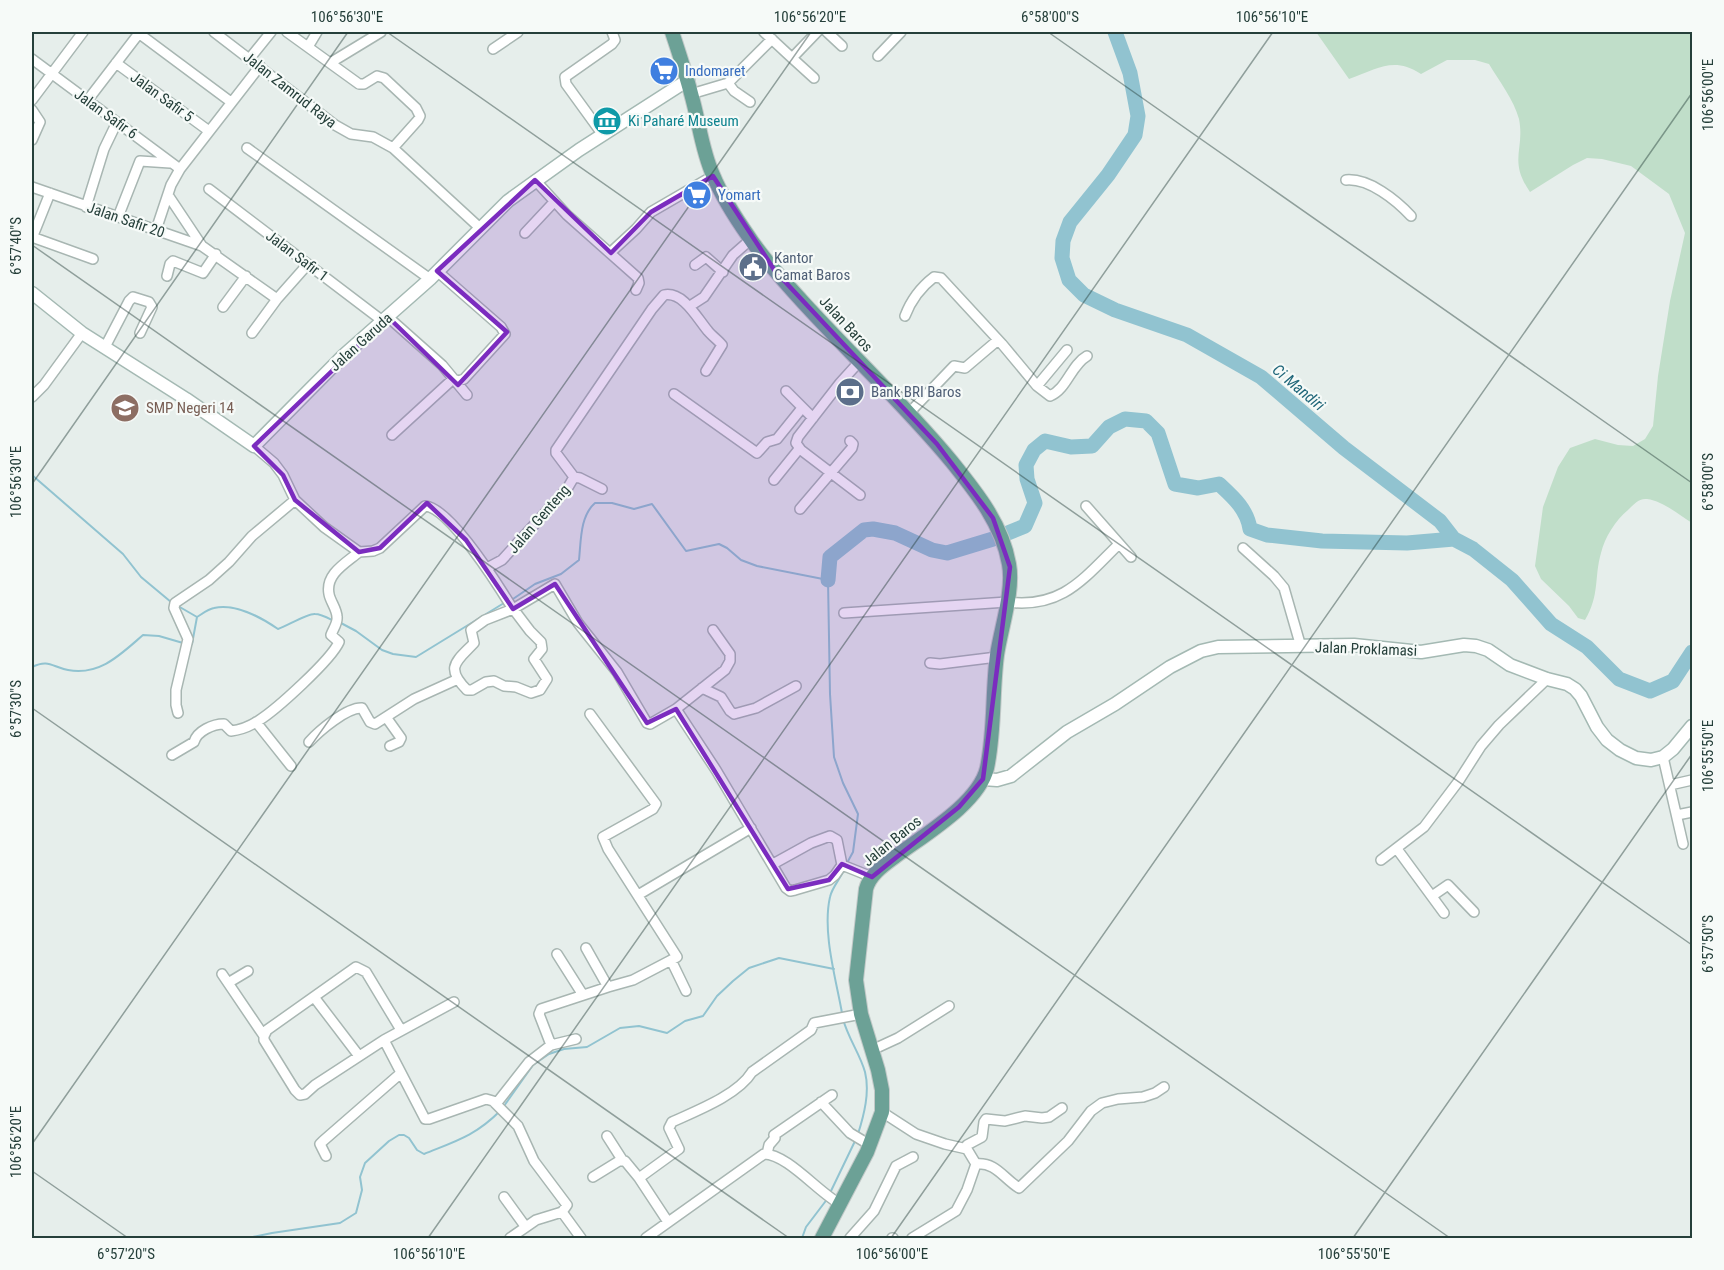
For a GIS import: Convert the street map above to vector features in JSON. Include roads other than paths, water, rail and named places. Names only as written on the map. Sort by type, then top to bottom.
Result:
[{"type":"main road","name":"Jalan Baros","points":[[672,32],[690,87],[713,176],[723,197],[750,240],[775,271],[859,362],[909,412],[965,478],[993,518],[1005,546],[1010,567],[1007,602],[997,657],[992,734],[987,770],[983,779],[973,794],[950,815],[872,877],[866,889],[856,980],[856,1015],[872,1050],[882,1090],[882,1113],[862,1140],[833,1200],[822,1239]]},
{"type":"street","points":[[32,100],[83,32]]},
{"type":"street","points":[[87,101],[139,32],[231,102]]},
{"type":"street","name":"Jalan Zamrud Raya","points":[[214,32],[345,132],[373,137],[393,148],[480,228]]},
{"type":"street","points":[[250,58],[271,32]]},
{"type":"street","points":[[287,32],[359,84],[364,84],[377,76],[384,78],[418,111],[420,117],[418,120],[393,148]]},
{"type":"street","points":[[308,47],[317,32]]},
{"type":"street","points":[[330,63],[381,32]]},
{"type":"street","points":[[493,49],[518,32]]},
{"type":"street","points":[[603,135],[566,84],[565,77],[612,44],[615,37],[612,32]]},
{"type":"street","points":[[764,32],[814,78]]},
{"type":"street","points":[[792,58],[817,32]]},
{"type":"street","points":[[826,32],[842,46]]},
{"type":"street","points":[[878,56],[901,32]]},
{"type":"street","points":[[690,87],[728,83],[772,39]]},
{"type":"street","name":"Jalan Safir 6","points":[[32,59],[180,170]]},
{"type":"street","name":"Jalan Safir 5","points":[[116,63],[209,131]]},
{"type":"street","points":[[156,230],[171,185],[180,170],[260,66]]},
{"type":"street","points":[[728,83],[734,91],[750,102]]},
{"type":"street","name":"Jalan Garuda","points":[[254,446],[344,355],[434,275],[508,201],[535,180],[603,135],[690,87]]},
{"type":"street","points":[[32,110],[40,122],[32,140]]},
{"type":"street","points":[[86,207],[104,149],[117,123]]},
{"type":"street","points":[[247,148],[434,275],[505,333],[464,379],[459,381],[453,379],[392,435]]},
{"type":"street","points":[[118,217],[140,161],[172,163]]},
{"type":"street","points":[[610,253],[651,212],[713,176]]},
{"type":"street","points":[[1346,180],[1354,179],[1369,185],[1401,206],[1411,216]]},
{"type":"street","points":[[535,180],[554,202],[638,278],[639,283],[636,290]]},
{"type":"street","name":"Jalan Safir 20","points":[[32,187],[202,246],[277,298]]},
{"type":"street","name":"Jalan Safir 1","points":[[209,189],[308,264],[386,319],[442,365],[467,395]]},
{"type":"street","points":[[50,193],[32,238],[93,259]]},
{"type":"street","points":[[168,195],[202,246]]},
{"type":"street","points":[[525,233],[554,202]]},
{"type":"street","points":[[706,371],[722,345],[690,306],[704,297],[733,255],[750,240]]},
{"type":"street","points":[[167,276],[173,261],[203,273],[216,254]]},
{"type":"street","points":[[695,265],[706,257],[723,272]]},
{"type":"street","points":[[252,333],[277,298],[308,264]]},
{"type":"street","points":[[224,307],[246,276]]},
{"type":"street","points":[[905,316],[909,305],[924,285],[938,277],[998,340],[1037,386],[1050,396],[1054,395],[1082,359],[1088,356]]},
{"type":"street","points":[[32,293],[82,333],[186,399],[254,446],[274,463],[283,475],[295,500],[324,527],[359,552]]},
{"type":"street","name":"Jalan Genteng","points":[[487,568],[502,560],[567,489],[574,477],[556,450],[663,295],[670,294],[690,306]]},
{"type":"street","points":[[105,347],[133,297],[149,302],[152,307],[140,333]]},
{"type":"street","points":[[32,397],[44,385],[82,333]]},
{"type":"street","points":[[909,412],[954,366],[965,368],[998,340]]},
{"type":"street","points":[[1037,386],[1067,350]]},
{"type":"street","points":[[859,362],[796,439],[800,449],[860,495]]},
{"type":"street","points":[[786,391],[813,418]]},
{"type":"street","points":[[674,394],[757,453],[767,441],[779,437],[801,408]]},
{"type":"street","points":[[800,509],[853,446],[850,441]]},
{"type":"street","points":[[774,480],[800,449]]},
{"type":"street","points":[[574,477],[602,489]]},
{"type":"street","points":[[178,713],[176,690],[188,639],[174,608],[177,601],[209,580],[257,532],[295,500]]},
{"type":"street","points":[[172,755],[194,742],[195,736],[199,733],[219,724],[224,724],[231,731],[256,722],[276,708],[333,653],[339,642],[331,635],[337,620],[329,594],[330,580],[335,571],[359,552],[380,548],[422,507],[428,506],[437,511],[455,529],[487,568],[510,604],[542,645],[542,649],[534,659],[547,680],[540,690],[531,693],[491,681],[468,691],[454,670],[459,657],[474,643],[471,630],[510,604],[555,585],[578,623],[617,672],[647,723],[676,709],[725,670],[730,661],[730,654],[713,630]]},
{"type":"street","points":[[1086,506],[1131,557]]},
{"type":"street","points":[[844,613],[1007,602],[1033,603],[1054,598],[1072,589],[1119,544]]},
{"type":"street","points":[[1243,548],[1284,588],[1301,647]]},
{"type":"street","name":"Jalan Proklamasi","points":[[983,779],[997,780],[1011,776],[1067,732],[1115,704],[1170,667],[1201,651],[1227,646],[1354,645],[1421,652],[1464,645],[1476,646],[1488,650],[1510,665],[1567,684],[1575,689],[1597,727],[1607,740],[1620,750],[1636,758],[1652,760],[1663,758]]},
{"type":"street","points":[[930,663],[940,664],[997,657]]},
{"type":"street","points":[[309,742],[331,723],[358,707],[363,709],[372,724],[428,692],[458,679]]},
{"type":"street","points":[[1381,860],[1412,838],[1432,818],[1498,725],[1547,679]]},
{"type":"street","points":[[702,688],[721,698],[729,711],[734,714],[756,708],[796,686]]},
{"type":"street","points":[[676,709],[716,770],[786,888],[790,891],[829,880],[846,866]]},
{"type":"street","points":[[551,1045],[539,1012],[544,1008],[633,980],[677,957],[608,849],[603,837],[653,809],[656,804],[590,714]]},
{"type":"street","points":[[386,717],[400,738],[400,741],[390,746]]},
{"type":"street","points":[[256,722],[291,766]]},
{"type":"street","points":[[1683,844],[1663,758],[1673,750],[1692,726]]},
{"type":"street","points":[[1670,785],[1692,780]]},
{"type":"street","points":[[1677,815],[1692,812]]},
{"type":"street","points":[[638,895],[751,828]]},
{"type":"street","points":[[773,864],[811,843],[830,836],[837,840],[846,866],[872,877]]},
{"type":"street","points":[[1397,849],[1444,913]]},
{"type":"street","points":[[1432,896],[1448,885],[1474,912]]},
{"type":"street","points":[[586,948],[608,987]]},
{"type":"street","points":[[557,954],[583,996]]},
{"type":"street","points":[[670,960],[686,991]]},
{"type":"street","points":[[264,1036],[267,1030],[356,967],[362,969],[401,1030]]},
{"type":"street","points":[[228,983],[248,971]]},
{"type":"street","points":[[222,974],[300,1095],[305,1094],[384,1040],[454,1002]]},
{"type":"street","points":[[314,997],[359,1056]]},
{"type":"street","points":[[872,1050],[898,1038],[949,1006]]},
{"type":"street","points":[[639,1178],[679,1149],[669,1124],[711,1103],[745,1082],[755,1070],[811,1030],[814,1023],[856,1015]]},
{"type":"street","points":[[497,1106],[530,1062],[551,1045],[576,1039]]},
{"type":"street","points":[[384,1040],[425,1119],[486,1099],[518,1126],[534,1161],[567,1205],[562,1212],[536,1220],[510,1239]]},
{"type":"street","points":[[326,1156],[320,1144],[401,1072]]},
{"type":"street","points":[[976,1164],[992,1165],[1020,1187],[1068,1141],[1091,1112],[1102,1103],[1143,1097],[1164,1087]]},
{"type":"street","points":[[767,1154],[769,1145],[775,1138],[774,1135],[832,1095]]},
{"type":"street","points":[[821,1102],[828,1112],[832,1112],[862,1140]]},
{"type":"street","points":[[967,1149],[967,1145],[982,1137],[986,1119],[1005,1121],[1025,1116],[1049,1117],[1062,1108]]},
{"type":"street","points":[[882,1113],[916,1134],[967,1149],[976,1164],[967,1191],[956,1211],[912,1239]]},
{"type":"street","points":[[607,1136],[623,1161],[639,1178],[668,1222]]},
{"type":"street","points":[[646,1239],[764,1154],[791,1165],[833,1200]]},
{"type":"street","points":[[850,1239],[874,1211],[896,1166],[913,1156]]},
{"type":"street","points":[[593,1177],[623,1161]]},
{"type":"street","points":[[504,1197],[525,1227]]},
{"type":"street","points":[[562,1212],[581,1239]]},
{"type":"waterway","name":"Ci Mandiri","points":[[1115,32],[1130,73],[1138,116],[1135,135],[1108,175],[1070,222],[1063,241],[1062,258],[1069,280],[1084,295],[1115,310],[1187,335],[1261,377],[1344,448],[1440,521],[1454,539],[1473,549],[1512,580],[1551,624],[1587,647],[1619,679],[1650,691],[1673,681],[1692,652]]},
{"type":"waterway","points":[[828,580],[830,557],[864,530],[873,529],[895,533],[932,550],[947,553],[993,539],[1025,526],[1035,503],[1027,479],[1026,465],[1034,450],[1045,441],[1071,447],[1092,446],[1109,427],[1125,419],[1146,421],[1158,433],[1175,484],[1198,488],[1219,484],[1243,509],[1250,529],[1267,535],[1322,541],[1407,543],[1454,539]]},
{"type":"waterway","points":[[32,475],[123,554],[141,577],[171,602]]},
{"type":"waterway","points":[[510,601],[535,584],[561,574],[579,560],[584,522],[590,508],[595,503],[612,503],[634,509],[652,504],[686,551],[719,544],[741,560],[757,566],[828,580],[830,694],[834,757],[858,814],[853,852],[847,863]]},
{"type":"waterway","points":[[339,622],[382,650],[416,657],[504,603]]},
{"type":"waterway","points":[[178,606],[197,617]]},
{"type":"waterway","points":[[189,644],[192,644],[197,617],[214,608],[239,610],[256,616],[278,629],[312,614],[334,621]]},
{"type":"waterway","points":[[32,667],[47,664],[68,670],[90,670],[109,662],[143,635],[159,636],[183,643]]},
{"type":"waterway","points":[[842,1013],[831,955],[828,911],[831,893],[845,868]]},
{"type":"waterway","points":[[504,1106],[533,1065],[549,1054],[564,1049],[587,1047],[620,1028],[639,1026],[667,1033],[685,1021],[703,1016],[717,996],[749,968],[779,958],[834,969]]},
{"type":"waterway","points":[[843,1019],[863,1065],[867,1087],[866,1103],[858,1134]]},
{"type":"waterway","points":[[248,1238],[340,1223],[356,1213],[362,1190],[360,1177],[365,1163],[389,1141],[399,1135],[404,1135],[409,1138],[417,1150],[424,1154],[473,1132],[500,1111]]},
{"type":"waterway","points":[[830,1193],[856,1139]]},
{"type":"waterway","points":[[802,1238],[806,1227],[828,1198]]},
{"type":"place","name":"Indomaret","points":[[664,71]]},
{"type":"place","name":"Ki Paharé Museum","points":[[607,121]]},
{"type":"place","name":"Yomart","points":[[697,195]]},
{"type":"place","name":"Kantor Camat Baros","points":[[753,267]]},
{"type":"place","name":"Bank BRI Baros","points":[[850,392]]},
{"type":"place","name":"SMP Negeri 14","points":[[125,408]]}]
